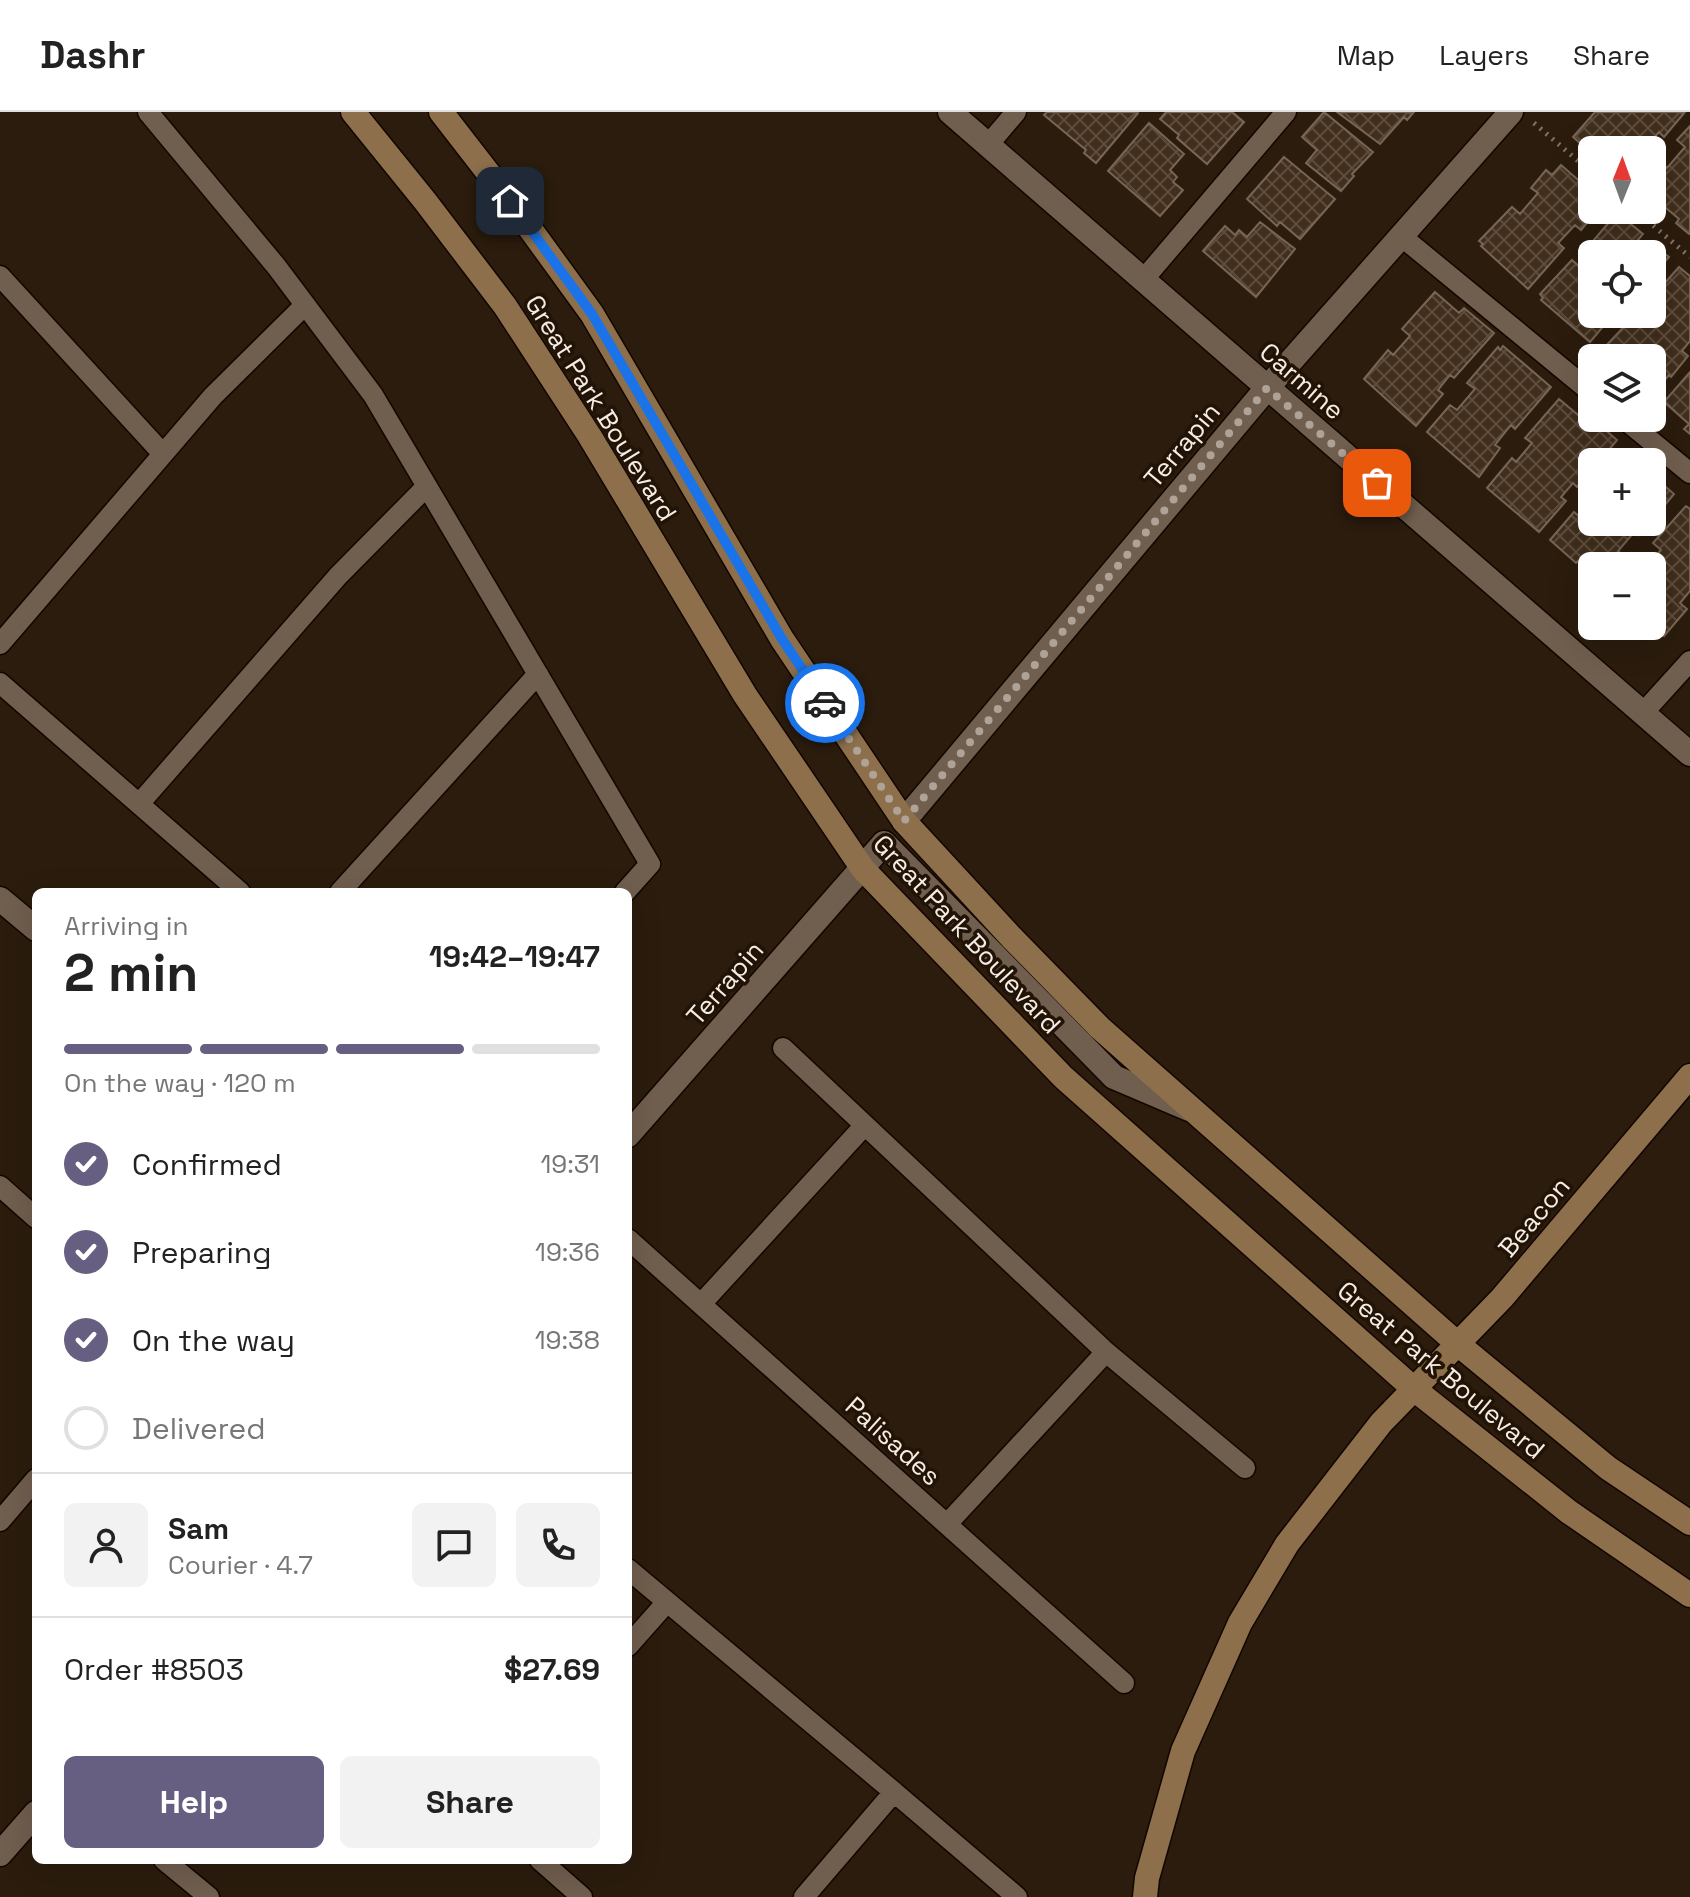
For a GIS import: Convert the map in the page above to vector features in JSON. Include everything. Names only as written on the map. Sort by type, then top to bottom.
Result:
[{"type":"main road","name":"Great Park Boulevard","points":[[353,112],[505,306],[589,435],[745,695],[863,869],[1063,1077],[1414,1389],[1569,1512],[1690,1595]]},
{"type":"main road","name":"Great Park Boulevard","points":[[441,112],[592,314],[782,639],[904,821],[1100,1028],[1459,1345],[1608,1468],[1690,1523]]},
{"type":"main road","name":"Beacon","points":[[1145,1897],[1147,1878],[1183,1751],[1240,1623],[1287,1544],[1381,1423],[1459,1345],[1512,1286],[1690,1076]]},
{"type":"street","name":"Carmine","points":[[950,112],[1690,754]]},
{"type":"street","name":"Terrapin","points":[[904,821],[1267,388],[1401,236],[1522,117]]},
{"type":"street","name":"Terrapin","points":[[632,1130],[884,843],[1114,1077],[1194,1111]]},
{"type":"street","points":[[0,899],[32,926]]},
{"type":"street","points":[[0,1854],[32,1818]]},
{"type":"lane","points":[[148,112],[276,266],[373,395],[650,864],[629,888]]},
{"type":"lane","points":[[988,145],[1016,112]]},
{"type":"lane","points":[[1143,280],[1286,112]]},
{"type":"lane","points":[[1401,236],[1578,381]]},
{"type":"lane","points":[[0,276],[163,454]]},
{"type":"lane","points":[[0,644],[213,396],[305,305]]},
{"type":"lane","points":[[1640,432],[1690,473]]},
{"type":"lane","points":[[139,804],[338,576],[427,486]]},
{"type":"lane","points":[[1643,713],[1690,661]]},
{"type":"lane","points":[[344,888],[538,674]]},
{"type":"lane","points":[[0,683],[235,888]]},
{"type":"lane","points":[[783,1048],[1106,1352],[1245,1468]]},
{"type":"lane","points":[[701,1304],[865,1125]]},
{"type":"lane","points":[[0,1186],[32,1214]]},
{"type":"lane","name":"Palisades","points":[[632,1243],[1124,1683]]},
{"type":"lane","points":[[947,1524],[1106,1352]]},
{"type":"lane","points":[[0,1521],[32,1484]]},
{"type":"lane","points":[[632,1572],[1017,1897]]},
{"type":"lane","points":[[632,1641],[667,1602]]},
{"type":"lane","points":[[804,1897],[894,1792]]},
{"type":"lane","points":[[169,1864],[208,1897]]},
{"type":"lane","points":[[545,1864],[582,1897]]},
{"type":"path","points":[[1522,117],[1578,162]]},
{"type":"path","points":[[1651,224],[1690,257]]},
{"type":"building","points":[[1047,112],[1138,113],[1096,163],[1084,153],[1086,150],[1044,115]]},
{"type":"building","points":[[1166,112],[1232,112],[1244,122],[1207,164],[1160,119]]},
{"type":"building","points":[[1324,112],[1373,152],[1341,191],[1306,163],[1317,150],[1302,137]]},
{"type":"building","points":[[1337,112],[1414,112],[1407,120],[1404,117],[1380,144]]},
{"type":"building","points":[[1595,112],[1685,112],[1665,136],[1659,132],[1656,136],[1578,136],[1578,141],[1573,137]]},
{"type":"building","points":[[1149,123],[1184,154],[1170,170],[1177,177],[1173,182],[1183,190],[1160,216],[1108,171]]},
{"type":"building","points":[[1690,126],[1689,234],[1676,223],[1679,219],[1666,208],[1666,167],[1685,147],[1677,140]]},
{"type":"building","points":[[1284,157],[1335,199],[1300,239],[1280,222],[1277,226],[1247,199]]},
{"type":"building","points":[[1561,165],[1578,180],[1578,224],[1586,224],[1581,230],[1575,225],[1558,243],[1564,248],[1528,289],[1479,241],[1512,207],[1520,214],[1538,193],[1531,188],[1546,170],[1552,175]]},
{"type":"building","points":[[1260,222],[1295,249],[1256,297],[1203,251],[1225,226],[1235,235],[1239,230],[1247,237]]},
{"type":"building","points":[[1608,224],[1631,224],[1643,234],[1638,240],[1594,240]]},
{"type":"building","points":[[1572,260],[1578,265],[1578,328],[1602,328],[1590,342],[1541,300],[1540,294]]},
{"type":"building","points":[[1679,267],[1690,276],[1690,341],[1682,351],[1688,356],[1671,377],[1669,375],[1666,379],[1666,344],[1608,344],[1623,328],[1666,328],[1666,282]]},
{"type":"building","points":[[1435,292],[1459,313],[1464,308],[1494,333],[1454,378],[1450,375],[1438,390],[1443,394],[1416,426],[1364,379],[1388,350],[1393,355],[1410,336],[1402,329]]},
{"type":"building","points":[[1503,346],[1551,387],[1515,429],[1511,425],[1495,445],[1500,448],[1479,477],[1427,432],[1450,405],[1457,410],[1475,389],[1467,383],[1498,347],[1500,350]]},
{"type":"building","points":[[1690,372],[1690,434],[1684,429],[1689,424],[1666,404],[1666,400]]},
{"type":"building","points":[[1559,399],[1578,415],[1578,432],[1608,432],[1617,440],[1610,448],[1578,448],[1578,486],[1573,483],[1561,497],[1566,501],[1539,532],[1487,488],[1512,458],[1516,462],[1532,443],[1525,438]]},
{"type":"building","points":[[1666,487],[1674,494],[1666,504]]},
{"type":"building","points":[[1686,506],[1690,509],[1690,591],[1680,603],[1687,609],[1666,634],[1666,552],[1659,552],[1661,550],[1653,543],[1659,536],[1666,536],[1666,528]]},
{"type":"building","points":[[1574,512],[1578,515],[1578,536],[1631,536],[1619,552],[1578,552],[1576,563],[1550,540]]},
{"type":"way so far","points":[[825,703],[904,821],[1267,388],[1377,483]]},
{"type":"route","points":[[510,201],[592,314],[782,639],[825,703]]}]
